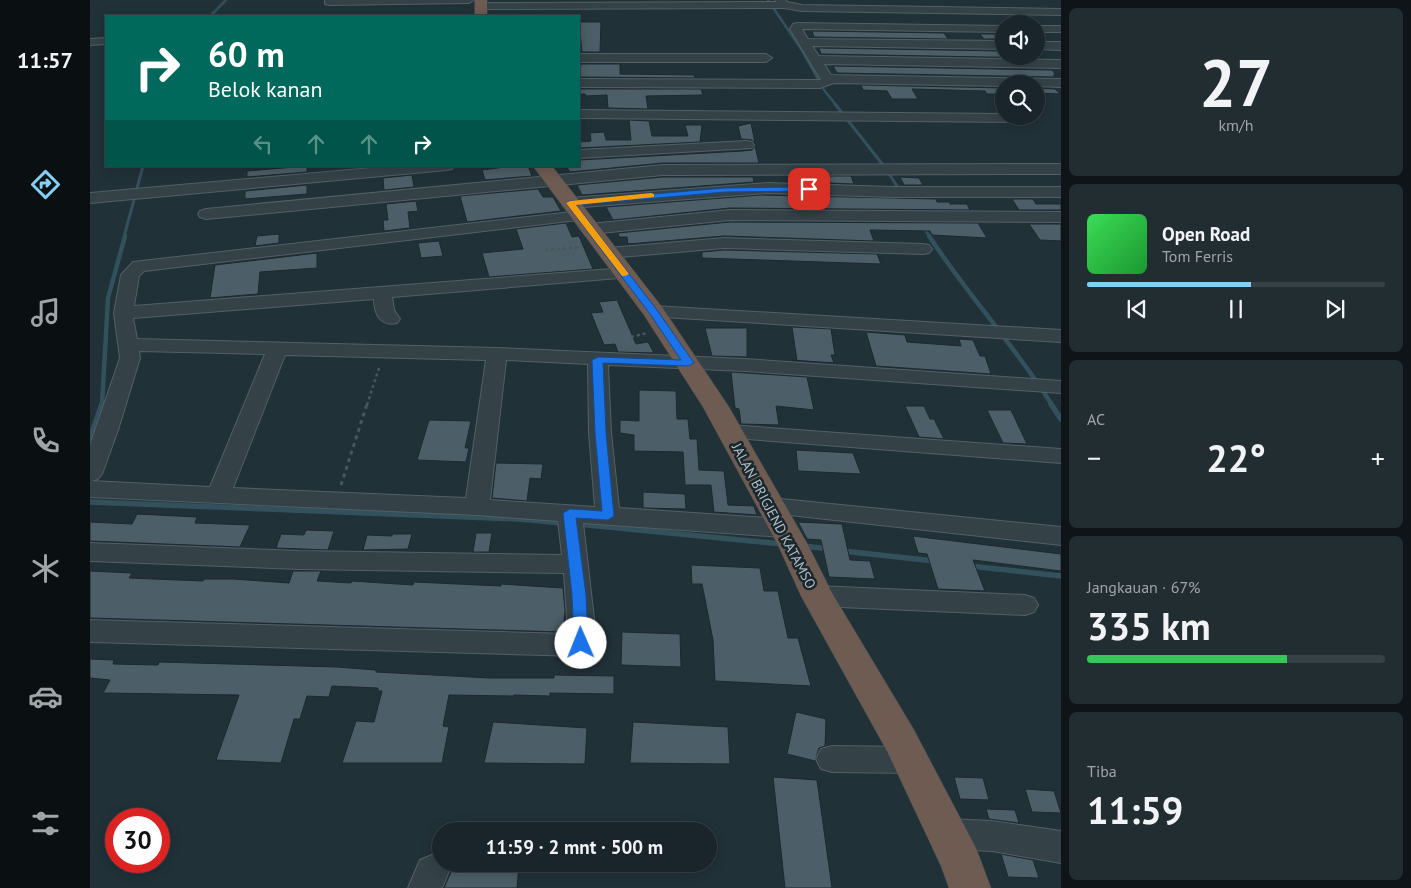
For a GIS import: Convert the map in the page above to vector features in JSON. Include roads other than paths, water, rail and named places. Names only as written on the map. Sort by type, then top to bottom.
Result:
[{"type":"highway","name":"JALAN BRIGJEND KATAMSO","points":[[583,220],[654,312],[688,363],[729,432],[777,517],[817,596],[911,760],[960,862],[970,888]]},
{"type":"street","points":[[479,5],[690,0]]},
{"type":"street","points":[[1018,0],[1030,11]]},
{"type":"street","points":[[329,2],[479,5],[764,5],[780,3],[802,8],[1061,12]]},
{"type":"street","points":[[827,79],[796,29],[797,26],[995,28]]},
{"type":"street","points":[[954,28],[995,81]]},
{"type":"street","points":[[1045,29],[1061,30]]},
{"type":"street","points":[[90,42],[105,41]]},
{"type":"street","points":[[804,42],[995,45]]},
{"type":"street","points":[[1045,45],[1061,46]]},
{"type":"street","points":[[580,58],[766,58]]},
{"type":"street","points":[[816,60],[1061,64]]},
{"type":"street","points":[[827,79],[995,82]]},
{"type":"street","points":[[580,83],[820,84],[828,82],[827,79]]},
{"type":"street","points":[[1045,83],[1061,83]]},
{"type":"street","points":[[580,114],[995,118]]},
{"type":"street","points":[[580,154],[747,145]]},
{"type":"street","points":[[90,198],[436,167]]},
{"type":"street","points":[[123,313],[383,294],[583,220],[689,168],[1061,169]]},
{"type":"street","points":[[90,474],[130,358],[124,332],[123,313],[130,275],[139,266],[583,220],[767,188],[901,192],[1061,192]]},
{"type":"street","points":[[206,214],[583,220],[730,215],[1061,217]]},
{"type":"street","points":[[583,220],[724,243],[923,249]]},
{"type":"street","points":[[383,294],[386,315],[390,319]]},
{"type":"street","points":[[654,312],[1061,336]]},
{"type":"street","points":[[128,344],[277,349],[385,350],[745,365],[1061,387]]},
{"type":"street","points":[[219,494],[277,349]]},
{"type":"street","points":[[477,507],[497,354]]},
{"type":"street","points":[[598,360],[600,433],[608,516]]},
{"type":"street","points":[[729,432],[1061,456]]},
{"type":"street","points":[[90,489],[477,507],[608,516],[777,517],[1061,536]]},
{"type":"street","points":[[90,631],[235,637],[578,645],[581,643],[582,636],[570,513]]},
{"type":"street","points":[[90,552],[299,560],[576,564]]},
{"type":"street","points":[[817,596],[1025,605]]},
{"type":"street","points":[[832,759],[911,760]]},
{"type":"street","points":[[947,834],[992,836],[1061,847]]},
{"type":"waterway","points":[[211,15],[226,0]]},
{"type":"waterway","points":[[768,0],[801,49],[824,90],[836,105]]},
{"type":"waterway","points":[[835,104],[883,165],[901,192]]},
{"type":"waterway","points":[[124,237],[143,167]]},
{"type":"waterway","points":[[916,216],[930,237]]},
{"type":"waterway","points":[[102,405],[108,298],[125,236]]},
{"type":"waterway","points":[[929,236],[959,279],[1023,362],[1052,405]]},
{"type":"waterway","points":[[90,438],[102,404]]},
{"type":"waterway","points":[[1051,404],[1061,419]]},
{"type":"waterway","points":[[90,502],[519,519],[563,523]]},
{"type":"waterway","points":[[577,524],[782,544]]},
{"type":"waterway","points":[[803,546],[830,549]]},
{"type":"waterway","points":[[843,551],[934,561]]},
{"type":"waterway","points":[[970,566],[1061,576]]}]
